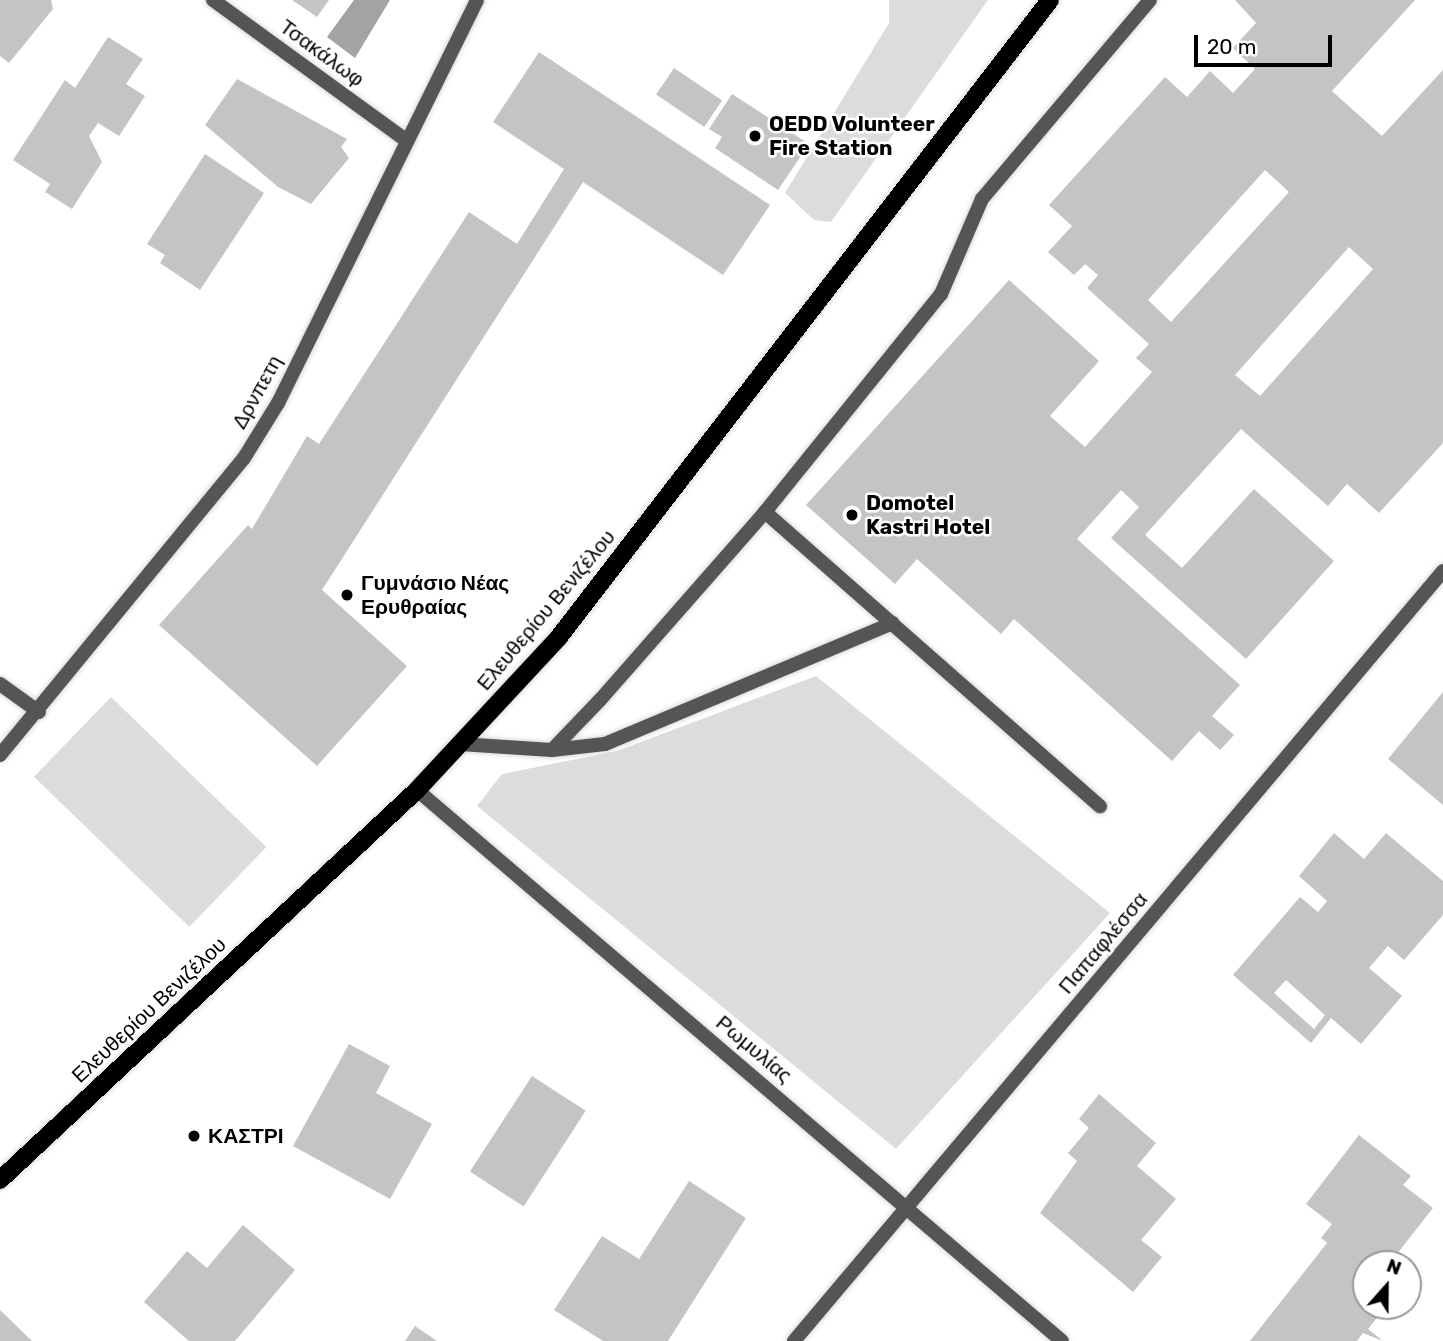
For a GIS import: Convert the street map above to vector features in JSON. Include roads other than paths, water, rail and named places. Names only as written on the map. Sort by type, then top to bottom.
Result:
[{"type":"main road","name":"Ελευθερίου Βενιζέλου","points":[[0,1180],[417,790],[559,637],[1050,0]]},
{"type":"street","name":"Τσακάλωφ","points":[[213,0],[406,140]]},
{"type":"street","name":"Δρνπετη","points":[[0,755],[40,712],[244,458],[278,403],[477,0]]},
{"type":"street","points":[[552,750],[765,512],[941,295],[982,199],[1150,0]]},
{"type":"street","points":[[765,512],[1100,806]]},
{"type":"street","name":"Παπαφλέσσα","points":[[794,1341],[1443,571]]},
{"type":"street","points":[[460,744],[552,750],[605,744],[893,623]]},
{"type":"street","points":[[0,684],[40,712]]},
{"type":"street","name":"Ρωμυλίας","points":[[417,790],[1062,1341]]},
{"type":"place","name":"OEDD Volunteer Fire Station","points":[[755,136]]},
{"type":"place","name":"Domotel Kastri Hotel","points":[[852,515]]},
{"type":"place","name":"Γυμνάσιο Νέας Ερυθραίας","points":[[347,595]]},
{"type":"place","name":"ΚΑΣΤΡΙ","points":[[194,1136]]}]
